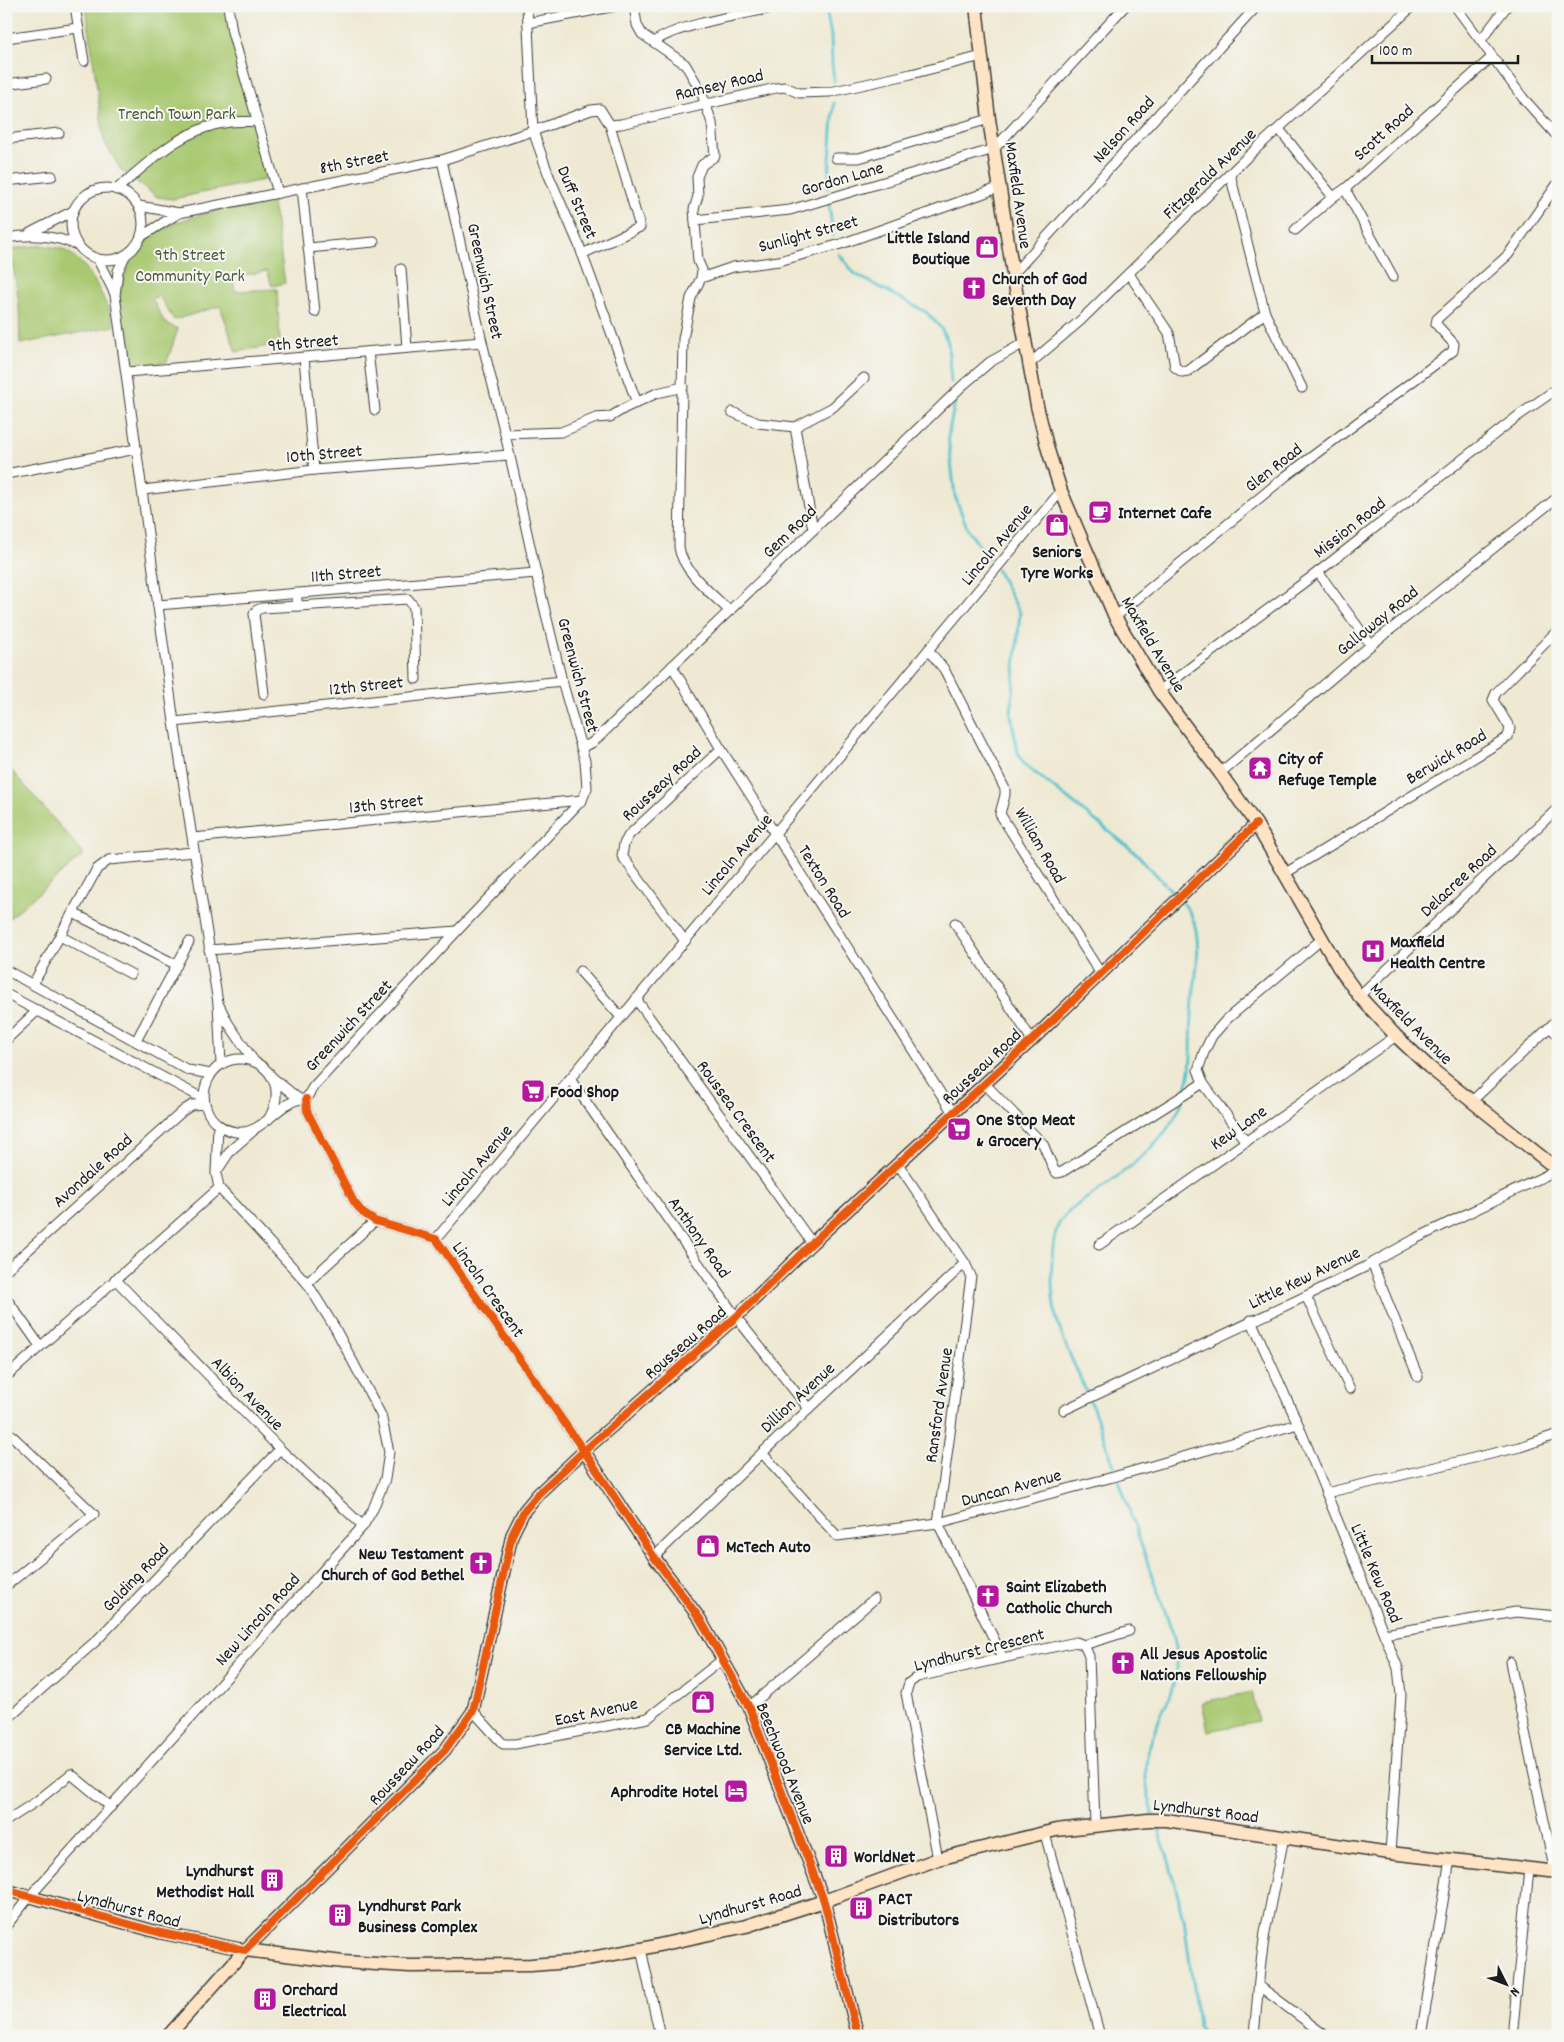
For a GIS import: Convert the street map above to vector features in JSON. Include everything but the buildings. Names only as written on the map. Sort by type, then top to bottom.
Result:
[{"type":"main road","name":"Maxfield Avenue","points":[[976,6],[989,119],[1028,366],[1048,450],[1062,491],[1114,618],[1159,691],[1220,772],[1256,824],[1339,968],[1359,996],[1428,1067],[1557,1170]]},
{"type":"main road","name":"Lyndhurst Road","points":[[244,1950],[342,1962],[460,1966],[531,1965],[570,1962],[641,1950],[746,1926],[824,1901],[938,1859],[1095,1824],[1148,1820],[1166,1820],[1390,1853],[1557,1872]]},
{"type":"main road","points":[[174,2034],[244,1950]]},
{"type":"street","points":[[75,6],[84,61]]},
{"type":"street","points":[[228,6],[232,32],[278,193]]},
{"type":"street","name":"Duff Street","points":[[527,6],[533,131],[548,176],[582,254],[637,403]]},
{"type":"street","points":[[528,23],[616,6]]},
{"type":"street","points":[[634,6],[634,16],[639,30],[685,64],[706,104],[715,139],[715,156],[702,165],[697,177],[698,196],[694,209],[698,261],[702,270],[701,278],[692,298],[683,339],[680,554],[699,582],[730,612]]},
{"type":"street","points":[[654,42],[664,36],[703,24],[782,6]]},
{"type":"street","points":[[994,149],[1125,6]]},
{"type":"street","name":"Nelson Road","points":[[1013,274],[1257,6]]},
{"type":"street","name":"Fitzgerald Avenue","points":[[1028,366],[1080,322],[1230,174],[1414,6]]},
{"type":"street","points":[[1455,6],[1523,98],[1558,137]]},
{"type":"street","points":[[1480,40],[1507,6]]},
{"type":"street","points":[[6,38],[78,28]]},
{"type":"street","name":"Ramsey Road","points":[[610,125],[776,88],[785,87],[799,93],[830,92],[982,56]]},
{"type":"street","name":"Scott Road","points":[[1295,230],[1492,57]]},
{"type":"street","points":[[6,84],[46,79]]},
{"type":"street","points":[[533,131],[576,114],[600,109],[610,125],[640,227],[582,254]]},
{"type":"street","points":[[836,158],[859,158],[989,119]]},
{"type":"street","points":[[116,190],[172,143],[192,132],[230,122],[257,121]]},
{"type":"street","points":[[1279,129],[1333,196]]},
{"type":"street","name":"8th Street","points":[[180,213],[442,160],[533,131]]},
{"type":"street","points":[[6,139],[59,133]]},
{"type":"street","name":"Gordon Lane","points":[[695,220],[790,210],[994,149]]},
{"type":"street","name":"Greenwich Street","points":[[303,1099],[457,930],[582,800],[587,788],[582,746],[562,681],[482,342],[442,160]]},
{"type":"street","points":[[1230,174],[1265,313],[1302,388]]},
{"type":"street","points":[[6,181],[52,176]]},
{"type":"street","name":"Glen Road","points":[[1114,618],[1286,476],[1453,351],[1454,344],[1436,324],[1437,319],[1508,255],[1558,183]]},
{"type":"street","points":[[28,235],[73,211],[82,198],[94,191],[108,188],[128,196],[139,206],[144,223],[142,236]]},
{"type":"street","points":[[302,188],[315,312]]},
{"type":"street","name":"Sunlight Street","points":[[701,278],[733,267],[779,261],[841,244],[1000,188]]},
{"type":"street","points":[[1345,188],[1393,277]]},
{"type":"street","points":[[139,206],[180,213]]},
{"type":"street","points":[[73,211],[71,227],[77,245]]},
{"type":"street","points":[[180,213],[142,236],[133,249],[125,256],[118,271],[115,295],[174,722],[193,838],[193,852],[208,950],[218,1003],[221,1065]]},
{"type":"street","points":[[6,238],[28,235],[60,238],[77,245],[98,260],[115,295]]},
{"type":"street","points":[[308,248],[374,242]]},
{"type":"street","points":[[98,260],[115,259],[125,256]]},
{"type":"street","points":[[401,269],[407,348]]},
{"type":"street","points":[[1129,274],[1169,333],[1174,364],[1177,370],[1182,372],[1188,371],[1265,313]]},
{"type":"street","name":"9th Street","points":[[127,372],[482,342]]},
{"type":"street","name":"Gem Road","points":[[582,746],[593,743],[962,386],[990,362],[1024,343]]},
{"type":"street","points":[[368,352],[375,410]]},
{"type":"street","points":[[304,358],[314,470]]},
{"type":"street","points":[[732,412],[758,423],[795,427],[833,407],[864,378]]},
{"type":"street","points":[[505,434],[561,432],[596,418],[610,417],[657,393],[683,387]]},
{"type":"street","name":"Mission Road","points":[[1159,691],[1318,572],[1518,416],[1558,388]]},
{"type":"street","points":[[795,427],[813,530]]},
{"type":"street","points":[[6,474],[136,449]]},
{"type":"street","name":"10th Street","points":[[143,490],[314,470],[509,454]]},
{"type":"street","name":"Lincoln Avenue","points":[[436,1239],[1062,491]]},
{"type":"street","name":"Galloway Road","points":[[1220,772],[1371,645],[1558,498]]},
{"type":"street","name":"11th Street","points":[[158,606],[536,572]]},
{"type":"street","points":[[1318,572],[1371,645]]},
{"type":"street","points":[[296,593],[298,606]]},
{"type":"street","points":[[264,694],[254,614],[262,608],[408,599],[414,607],[416,679]]},
{"type":"street","name":"Berwick Road","points":[[1284,874],[1508,737],[1510,728],[1493,700],[1496,693],[1558,630]]},
{"type":"street","name":"William Road","points":[[928,650],[944,669],[1005,789],[1000,814],[1100,974]]},
{"type":"street","name":"Texton Road","points":[[672,666],[720,749],[953,1113]]},
{"type":"street","name":"12th Street","points":[[174,722],[562,681]]},
{"type":"street","name":"Rousseay Road","points":[[685,941],[622,856],[624,844],[629,835],[652,812],[720,749]]},
{"type":"street","name":"13th Street","points":[[193,838],[582,800]]},
{"type":"street","name":"Delacree Road","points":[[1359,996],[1558,808]]},
{"type":"street","name":"Rousseau Road","points":[[244,1950],[445,1750],[473,1711],[512,1536],[524,1511],[539,1493],[736,1317],[812,1243],[1032,1040],[1256,824]]},
{"type":"street","points":[[33,984],[97,869],[109,860],[193,852]]},
{"type":"street","points":[[73,913],[177,965]]},
{"type":"street","points":[[955,923],[1032,1040]]},
{"type":"street","points":[[208,950],[457,930]]},
{"type":"street","points":[[60,936],[131,974]]},
{"type":"street","points":[[1246,1142],[1203,1083],[1198,1070],[1212,1036],[1227,1019],[1322,939]]},
{"type":"street","points":[[136,1041],[189,942]]},
{"type":"street","points":[[6,970],[188,1070],[211,1074]]},
{"type":"street","points":[[580,971],[621,1017]]},
{"type":"street","points":[[6,994],[204,1102]]},
{"type":"street","name":"Roussea Crescent","points":[[636,999],[812,1243]]},
{"type":"street","points":[[216,1173],[231,1150],[276,1112],[303,1099],[276,1080],[267,1070],[254,1061],[228,1023],[218,1003]]},
{"type":"street","points":[[6,1040],[38,1010]]},
{"type":"street","points":[[1472,1102],[1558,1019]]},
{"type":"street","points":[[1550,1027],[1558,1036]]},
{"type":"street","name":"Kew Lane","points":[[1099,1245],[1396,1036]]},
{"type":"street","points":[[254,1061],[237,1059],[221,1065],[211,1074],[205,1086],[204,1102],[210,1116],[218,1125],[227,1130],[237,1132],[258,1128]]},
{"type":"street","points":[[267,1070],[275,1081],[277,1095],[275,1108],[268,1120]]},
{"type":"street","name":"Anthony Road","points":[[570,1079],[736,1317],[809,1409]]},
{"type":"street","points":[[985,1084],[1043,1144],[1057,1173],[1062,1172],[1203,1083]]},
{"type":"street","name":"Lincoln Crescent","points":[[303,1099],[307,1111],[354,1202],[363,1212],[376,1221],[436,1239],[584,1451]]},
{"type":"street","name":"Avondale Road","points":[[6,1270],[184,1110],[192,1105],[204,1102]]},
{"type":"street","points":[[6,1377],[114,1279],[219,1188],[216,1173],[218,1125]]},
{"type":"street","name":"Ransford Avenue","points":[[898,1164],[965,1263],[971,1276],[938,1523]]},
{"type":"street","name":"Little Kew Avenue","points":[[1064,1410],[1251,1320],[1306,1296],[1415,1239],[1557,1170]]},
{"type":"street","name":"New Lincoln Road","points":[[6,1926],[30,1896],[363,1526],[373,1510],[385,1480],[389,1452],[381,1415],[335,1328],[306,1283],[219,1188]]},
{"type":"street","points":[[306,1283],[376,1221]]},
{"type":"street","name":"Dillion Avenue","points":[[654,1557],[965,1263]]},
{"type":"street","points":[[1372,1263],[1418,1377]]},
{"type":"street","name":"Albion Avenue","points":[[114,1279],[280,1449],[363,1526]]},
{"type":"street","points":[[1306,1296],[1350,1389]]},
{"type":"street","points":[[6,1298],[40,1346]]},
{"type":"street","name":"Little Kew Road","points":[[1251,1320],[1298,1424],[1398,1668],[1402,1695],[1390,1853]]},
{"type":"street","name":"Duncan Avenue","points":[[762,1453],[837,1536],[938,1523],[1124,1474],[1298,1424]]},
{"type":"street","points":[[6,1430],[94,1514],[6,1586]]},
{"type":"street","points":[[1326,1493],[1520,1446],[1558,1434]]},
{"type":"street","name":"Golding Road","points":[[6,1720],[97,1640],[280,1449]]},
{"type":"street","name":"Beechwood Avenue","points":[[584,1451],[654,1557],[700,1619],[749,1707],[824,1901],[858,2036]]},
{"type":"street","points":[[938,1523],[1002,1658]]},
{"type":"street","points":[[749,1707],[874,1599]]},
{"type":"street","points":[[1384,1634],[1516,1612],[1558,1616]]},
{"type":"street","name":"Lyndhurst Crescent","points":[[938,1859],[906,1688],[909,1683],[917,1677],[1076,1642],[1084,1645],[1129,1631]]},
{"type":"street","points":[[1084,1645],[1090,1656],[1095,1824]]},
{"type":"street","name":"East Avenue","points":[[473,1711],[503,1744],[515,1744],[648,1718],[722,1660]]},
{"type":"street","points":[[1510,1662],[1557,1872]]},
{"type":"street","points":[[6,1821],[37,1801],[71,1774],[111,1807]]},
{"type":"street","points":[[1045,1834],[1100,2036]]},
{"type":"street","points":[[1254,2036],[1260,1969],[1270,1901],[1284,1837]]},
{"type":"street","points":[[1421,2036],[1450,1859]]},
{"type":"street","points":[[1513,2027],[1529,1869]]},
{"type":"street","name":"Lyndhurst Road","points":[[6,1890],[161,1933],[244,1950]]},
{"type":"street","points":[[641,1950],[660,2036]]},
{"type":"street","points":[[1259,1986],[1326,2036]]},
{"type":"green space","name":"Trench Town Park","points":[[86,6],[231,6],[268,179],[173,199],[157,197],[121,170],[104,141]]},
{"type":"green space","name":"9th Street Community Park","points":[[272,197],[285,283],[272,286],[267,271],[233,277],[235,291],[277,289],[280,344],[236,352],[220,306],[174,320],[159,296],[152,299],[165,323],[178,329],[167,362],[126,366],[120,325],[120,292],[126,271],[143,242],[159,230],[186,219]]},
{"type":"green space","points":[[42,245],[62,249],[81,263],[95,282],[115,326],[20,344],[19,303],[10,249]]},
{"type":"green space","points":[[6,764],[84,854],[6,921]]},
{"type":"green space","points":[[1252,1692],[1258,1721],[1208,1731],[1202,1702]]},
{"type":"waterway","points":[[826,8],[831,36],[834,81]]},
{"type":"waterway","points":[[828,188],[834,103]]},
{"type":"waterway","points":[[829,204],[833,236]]},
{"type":"waterway","points":[[839,254],[855,274],[926,312],[941,328],[948,342],[951,382]]},
{"type":"waterway","points":[[955,402],[948,436],[955,496],[968,530],[988,558]]},
{"type":"waterway","points":[[997,570],[1020,613],[1011,714],[1017,750],[1024,764],[1136,853],[1176,896]]},
{"type":"waterway","points":[[1180,900],[1194,922],[1198,951],[1191,1024],[1191,1063],[1185,1091]]},
{"type":"waterway","points":[[1154,1818],[1147,1788],[1146,1765],[1149,1746],[1176,1676],[1176,1647],[1172,1630],[1103,1436],[1061,1332],[1054,1306],[1052,1262],[1054,1238],[1061,1220],[1073,1208],[1122,1173],[1147,1152],[1168,1128],[1183,1099]]},
{"type":"waterway","points":[[1156,1824],[1167,1854],[1184,1919],[1198,2025],[1205,2036]]},
{"type":"cycle path","points":[[6,1890],[161,1933],[245,1950],[445,1750],[473,1711],[512,1535],[524,1511],[539,1493],[736,1317],[812,1243],[1032,1040],[1256,824]]},
{"type":"cycle path","points":[[306,1099],[307,1111],[354,1202],[363,1213],[375,1221],[436,1239],[584,1451],[654,1557],[700,1619],[749,1707],[824,1901],[858,2036]]},
{"type":"place","name":"Little Island Boutique","points":[[987,247]]},
{"type":"place","name":"Church of God Seventh Day","points":[[974,288]]},
{"type":"place","name":"Internet Cafe","points":[[1100,512]]},
{"type":"place","name":"Seniors Tyre Works","points":[[1057,525]]},
{"type":"place","name":"City of Refuge Temple","points":[[1260,768]]},
{"type":"place","name":"Maxfield Health Centre","points":[[1373,951]]},
{"type":"place","name":"Food Shop","points":[[533,1091]]},
{"type":"place","name":"One Stop Meat & Grocery","points":[[959,1129]]},
{"type":"place","name":"McTech Auto","points":[[708,1546]]},
{"type":"place","name":"New Testament Church of God Bethel","points":[[481,1563]]},
{"type":"place","name":"Saint Elizabeth Catholic Church","points":[[988,1596]]},
{"type":"place","name":"All Jesus Apostolic Nations Fellowship","points":[[1123,1663]]},
{"type":"place","name":"CB Machine Service Ltd.","points":[[703,1702]]},
{"type":"place","name":"Aphrodite Hotel","points":[[736,1791]]},
{"type":"place","name":"WorldNet","points":[[836,1856]]},
{"type":"place","name":"Lyndhurst Methodist Hall","points":[[272,1880]]},
{"type":"place","name":"PACT Distributors","points":[[861,1908]]},
{"type":"place","name":"Lyndhurst Park Business Complex","points":[[340,1915]]},
{"type":"place","name":"Orchard Electrical","points":[[265,1999]]}]
